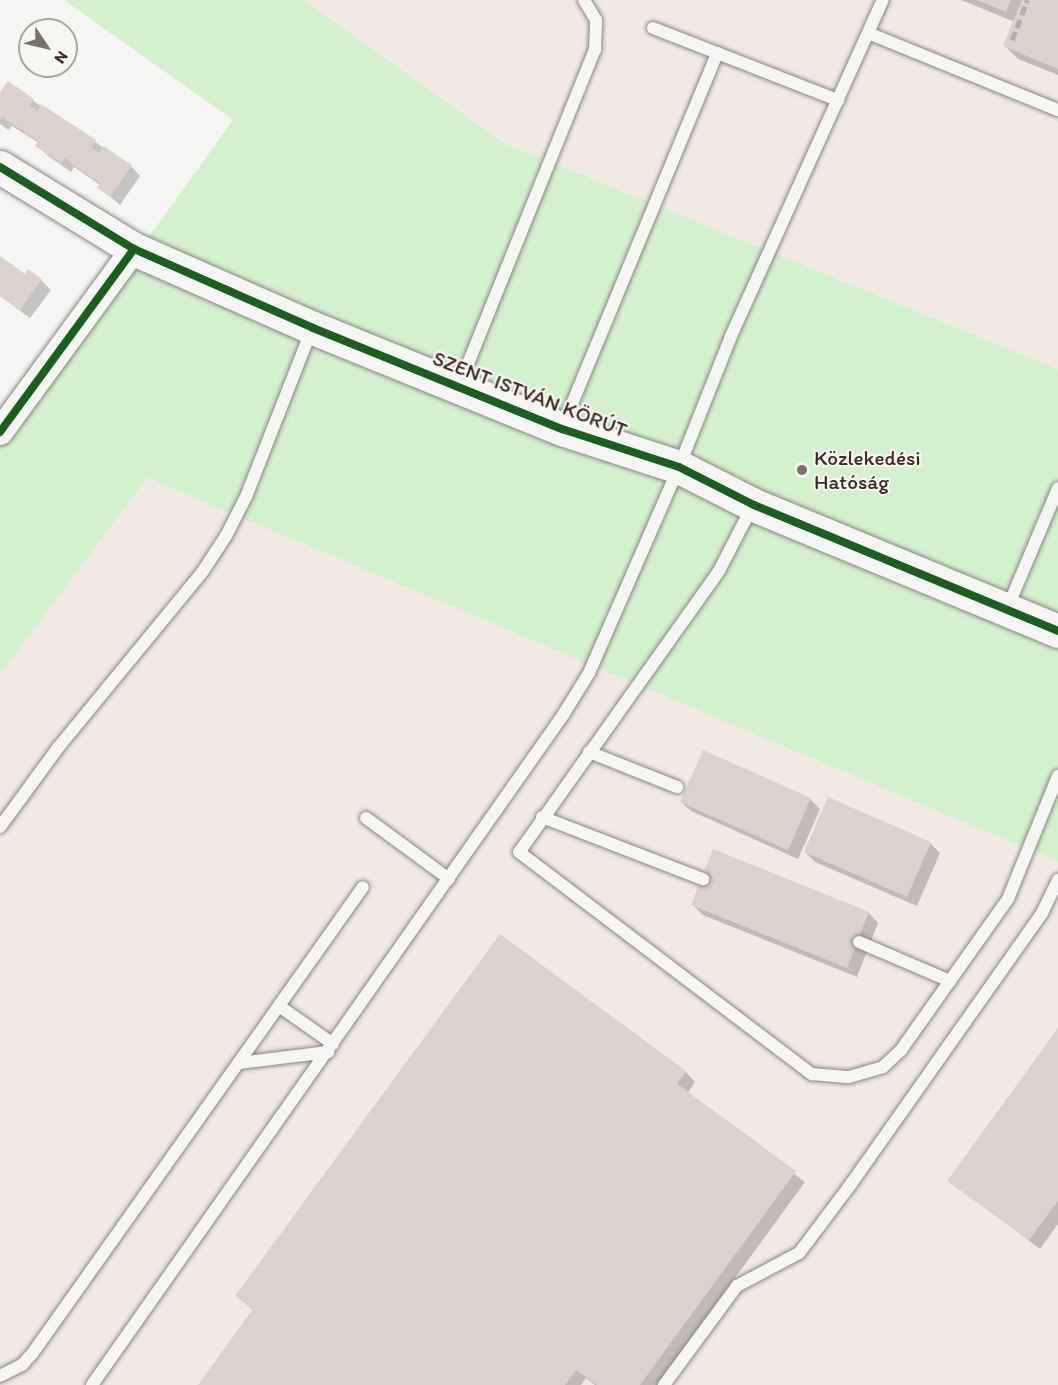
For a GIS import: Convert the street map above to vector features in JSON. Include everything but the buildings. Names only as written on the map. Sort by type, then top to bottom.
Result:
[{"type":"street","name":"SZENT ISTVÁN KÖRÚT","points":[[0,167],[134,249],[313,328],[562,429],[679,467],[754,505],[1058,631]]},
{"type":"street","points":[[0,432],[134,249]]},
{"type":"lane","points":[[459,387],[595,50],[596,20],[584,0]]},
{"type":"lane","points":[[92,1385],[331,1048],[589,673],[679,467],[731,336],[883,0]]},
{"type":"lane","points":[[652,28],[838,100]]},
{"type":"lane","points":[[868,33],[1058,110]]},
{"type":"lane","points":[[562,429],[717,53]]},
{"type":"lane","points":[[0,827],[57,749],[203,571],[226,536],[246,497],[313,328]]},
{"type":"lane","points":[[1006,610],[1058,488]]},
{"type":"lane","points":[[754,505],[719,571],[519,852],[812,1074],[849,1077],[883,1067],[901,1050],[1008,899],[1058,777]]},
{"type":"lane","points":[[589,752],[677,787]]},
{"type":"lane","points":[[542,817],[703,879]]},
{"type":"lane","points":[[366,818],[448,879]]},
{"type":"lane","points":[[664,1385],[737,1286],[799,1253],[851,1184],[1042,913],[1058,880]]},
{"type":"lane","points":[[0,1376],[22,1365],[32,1354],[363,887]]},
{"type":"lane","points":[[859,942],[950,981]]},
{"type":"lane","points":[[279,1006],[331,1048]]},
{"type":"lane","points":[[239,1063],[331,1048]]},
{"type":"shaded area","points":[[304,0],[1058,0],[1058,369],[504,143]]},
{"type":"shaded area","points":[[147,478],[1058,862],[1058,1385],[0,1385],[0,675]]},
{"type":"green space","points":[[64,0],[304,0],[504,143],[1058,369],[1058,862],[147,478],[0,675],[0,444],[233,120]]},
{"type":"railway","points":[[1012,40],[1027,0]]},
{"type":"cycle path","points":[[0,167],[134,249],[313,328],[562,429],[679,467],[754,505],[1058,631]]},
{"type":"cycle path","points":[[0,432],[134,249]]},
{"type":"place","name":"Közlekedési Hatóság","points":[[802,470]]}]
